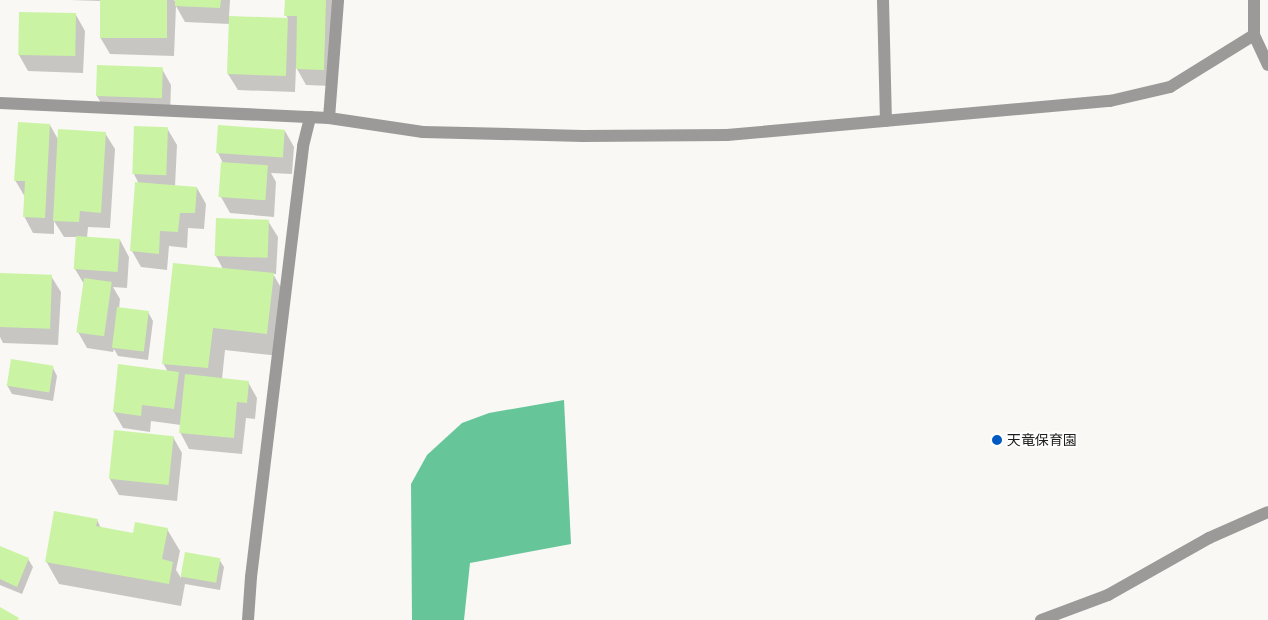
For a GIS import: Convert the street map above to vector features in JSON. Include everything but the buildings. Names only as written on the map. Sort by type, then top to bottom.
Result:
[{"type":"street","points":[[329,118],[338,0]]},
{"type":"street","points":[[882,0],[886,121]]},
{"type":"street","points":[[1254,0],[1254,35],[1268,66]]},
{"type":"street","points":[[0,103],[329,118],[423,132],[583,136],[727,135],[1110,101],[1170,87],[1254,35]]},
{"type":"street","points":[[248,620],[251,577],[303,146],[310,117]]},
{"type":"street","points":[[1041,620],[1108,595],[1209,538],[1268,512]]},
{"type":"shaded area","points":[[564,400],[571,544],[470,563],[464,620],[412,620],[411,484],[427,455],[462,423],[489,413]]},
{"type":"place","name":"天竜保育園","points":[[997,440]]}]
